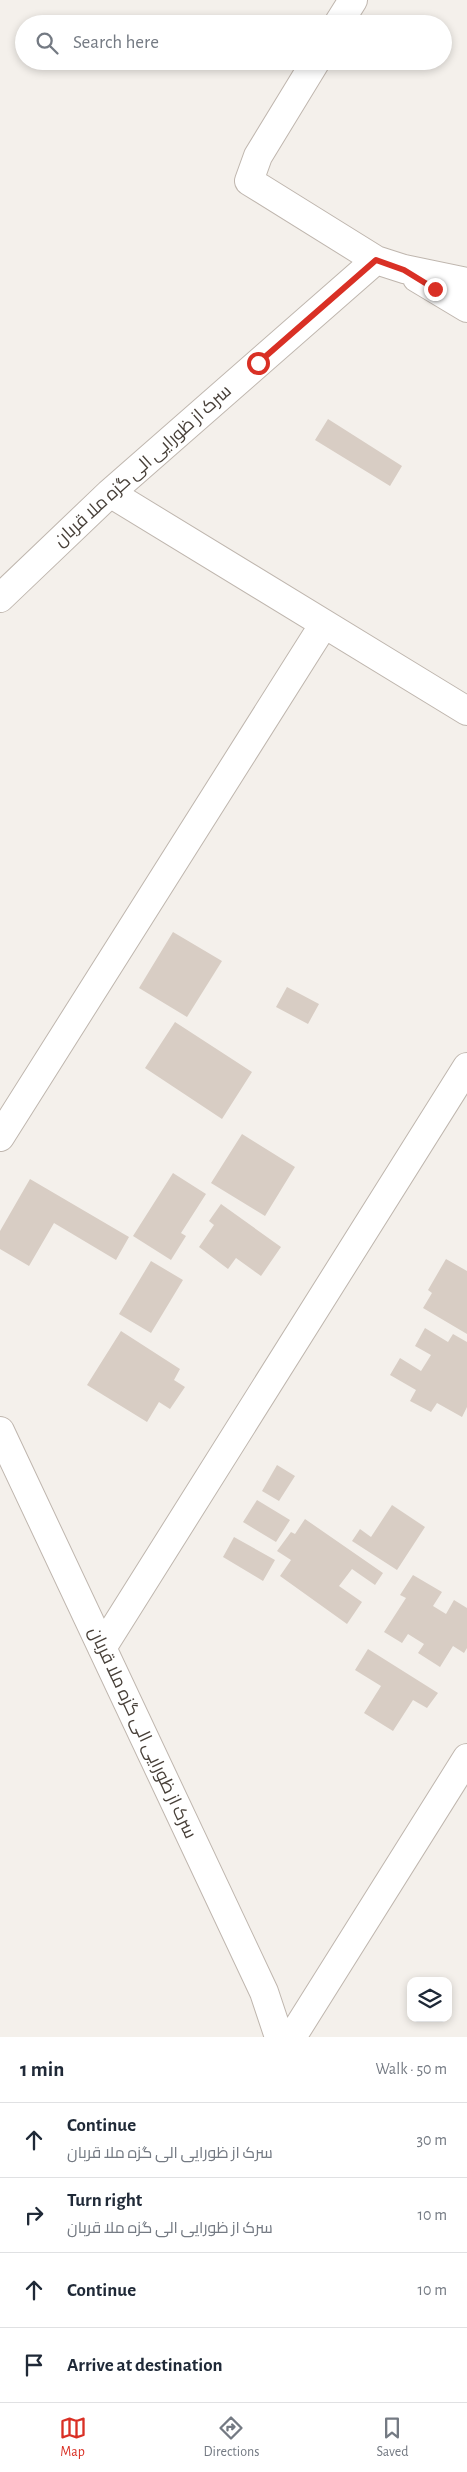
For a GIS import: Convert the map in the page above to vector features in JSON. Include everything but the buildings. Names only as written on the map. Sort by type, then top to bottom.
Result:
[{"type":"street","points":[[344,15],[353,0]]},
{"type":"street","points":[[311,70],[258,156],[249,181],[376,260],[404,270],[467,282]]},
{"type":"street","name":"سرک از ظورایی الی گزه ملا قربان","points":[[0,598],[110,493],[376,260]]},
{"type":"street","points":[[404,270],[467,308]]},
{"type":"street","points":[[110,493],[467,711]]},
{"type":"street","points":[[0,1137],[324,624]]},
{"type":"street","points":[[102,1648],[467,1067]]},
{"type":"street","name":"سرک از ظورایی الی گزه ملا قربان","points":[[0,1431],[264,1992],[279,2037]]},
{"type":"street","points":[[292,2037],[467,1758]]},
{"type":"route","points":[[258,363],[376,260],[404,270],[435,289]]}]
